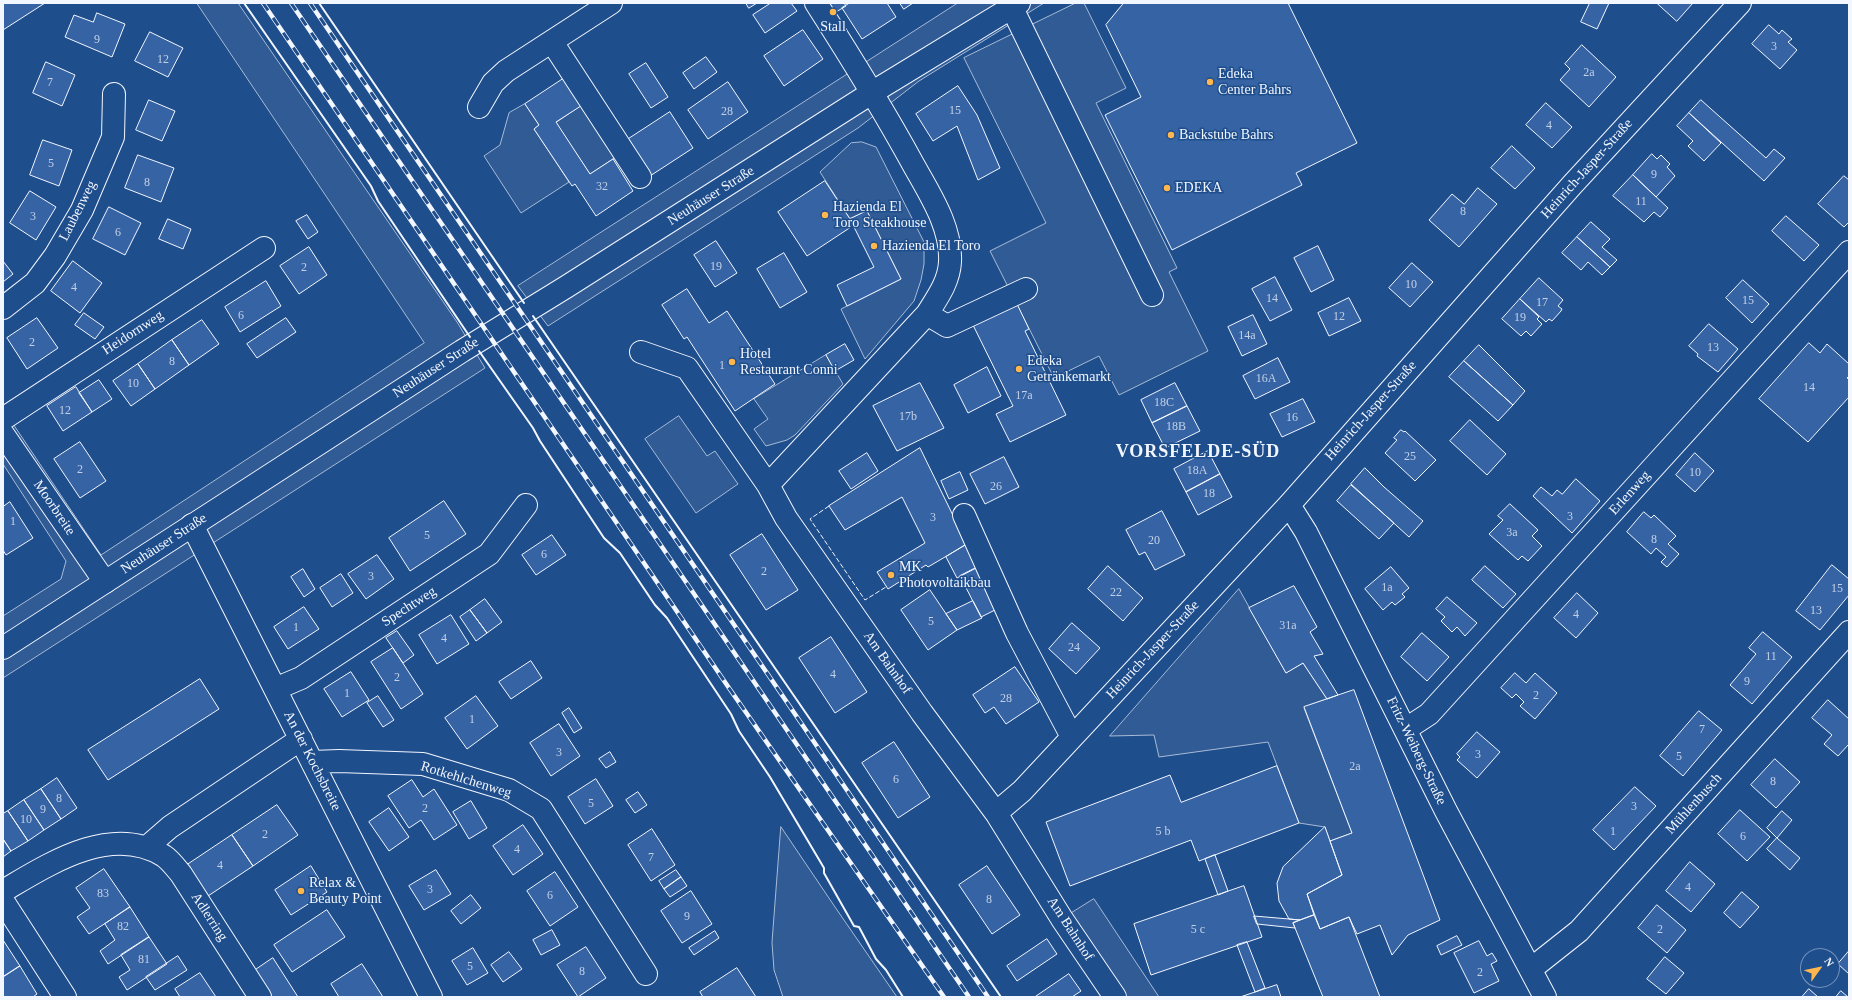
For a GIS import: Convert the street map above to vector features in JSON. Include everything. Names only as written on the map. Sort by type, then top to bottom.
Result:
[{"type":"street","points":[[479,107],[493,84],[502,75],[611,3]]},
{"type":"street","points":[[768,485],[926,314],[943,288],[950,263],[948,236],[932,199],[873,92],[816,3]]},
{"type":"street","name":"Heinrich-Jasper-Straße","points":[[996,812],[1022,791],[1289,505],[1572,185],[1740,3]]},
{"type":"street","points":[[1015,5],[1152,295]]},
{"type":"street","name":"Neuhäuser Straße","points":[[3,648],[462,351],[566,287],[873,92],[1015,5]]},
{"type":"street","points":[[552,42],[640,177]]},
{"type":"street","name":"Laubenweg","points":[[3,308],[35,283],[55,256],[82,210],[113,137],[114,94]]},
{"type":"street","name":"Heidornweg","points":[[3,419],[264,248]]},
{"type":"street","name":"Erlenweg","points":[[1406,729],[1429,714],[1849,252]]},
{"type":"street","points":[[926,314],[947,326],[1026,289]]},
{"type":"street","name":"Am Bahnhof","points":[[641,352],[687,368],[768,485],[786,518],[808,550],[922,713],[996,812],[1062,919],[1116,997]]},
{"type":"street","name":"Moorbreite","points":[[3,434],[105,582]]},
{"type":"street","name":"Spechtweg","points":[[275,689],[301,678],[489,554],[526,505]]},
{"type":"street","name":"Fritz-Weiberg-Straße","points":[[1289,505],[1306,532],[1489,894],[1545,997]]},
{"type":"street","points":[[964,515],[1017,633],[1072,737]]},
{"type":"street","name":"An der Kochsbreite","points":[[192,525],[431,997]]},
{"type":"street","name":"Mühlenbusch","points":[[1531,969],[1579,931],[1849,632]]},
{"type":"street","points":[[147,847],[170,826],[300,740]]},
{"type":"street","name":"Rotkehlchenweg","points":[[312,762],[339,761],[423,764],[509,790],[541,809],[646,974]]},
{"type":"street","name":"Adlerring","points":[[3,891],[40,869],[96,846],[121,843],[147,847],[165,857],[181,874],[260,997]]},
{"type":"street","points":[[3,901],[65,997]]},
{"type":"shaded area","points":[[197,3],[238,3],[457,322],[485,368],[3,678],[3,616],[61,579],[66,561],[3,464],[3,409],[101,555],[424,343]]},
{"type":"shaded area","points":[[958,3],[1044,3],[919,81],[858,128],[548,326],[518,286]]},
{"type":"shaded area","points":[[1076,3],[1084,3],[1126,88],[1096,103],[1177,268],[1169,272],[1208,351],[1119,395],[1099,356],[1054,378],[990,251],[1046,223],[964,58]]},
{"type":"shaded area","points":[[594,97],[628,149],[590,174],[556,123]]},
{"type":"shaded area","points":[[525,104],[539,125],[534,129],[569,182],[521,213],[484,156],[500,145],[509,113]]},
{"type":"shaded area","points":[[862,142],[876,147],[924,242],[924,264],[921,280],[914,301],[865,359],[841,309],[901,279],[867,211],[850,219],[820,172],[851,143]]},
{"type":"shaded area","points":[[826,355],[843,384],[795,435],[787,440],[766,446],[754,429],[768,419],[754,399]]},
{"type":"shaded area","points":[[679,416],[707,456],[715,451],[738,484],[696,513],[645,439]]},
{"type":"shaded area","points":[[1239,589],[1286,673],[1303,663],[1327,699],[1304,708],[1352,833],[1330,841],[1325,827],[1299,823],[1268,742],[1159,757],[1154,735],[1110,736]]},
{"type":"shaded area","points":[[781,827],[897,997],[783,997],[774,970],[772,943]]},
{"type":"shaded area","points":[[1094,899],[1159,997],[1115,997],[1062,919]]},
{"type":"building","points":[[3,3],[45,3],[3,30]]},
{"type":"building","points":[[746,3],[757,3],[749,8]]},
{"type":"building","points":[[771,3],[791,3],[797,11],[765,33],[753,15]]},
{"type":"building","name":"Stall","points":[[823,3],[844,3],[846,6],[831,15]]},
{"type":"building","points":[[850,3],[887,3],[896,17],[862,39],[842,8]]},
{"type":"building","points":[[900,3],[913,3],[904,9]]},
{"type":"building","points":[[1124,3],[1288,3],[1357,143],[1296,173],[1302,185],[1172,250],[1105,115],[1141,97],[1106,25]]},
{"type":"building","points":[[1590,3],[1609,3],[1597,29],[1581,22]]},
{"type":"building","points":[[1657,3],[1693,3],[1677,21]]},
{"type":"building","points":[[97,13],[125,24],[112,57],[65,37],[74,15],[93,22]]},
{"type":"building","points":[[1769,25],[1779,34],[1782,30],[1792,39],[1788,42],[1797,50],[1780,69],[1752,44]]},
{"type":"building","points":[[803,30],[823,59],[784,86],[764,56]]},
{"type":"building","points":[[150,32],[183,48],[168,77],[135,61]]},
{"type":"building","points":[[1582,45],[1616,77],[1589,107],[1560,80],[1570,69],[1565,64]]},
{"type":"building","points":[[706,57],[717,72],[694,89],[683,73]]},
{"type":"building","points":[[46,62],[75,75],[62,106],[33,93]]},
{"type":"building","points":[[646,63],[668,97],[651,108],[629,74]]},
{"type":"building","points":[[569,75],[587,102],[556,122],[590,174],[613,159],[633,191],[596,216],[575,184],[572,186],[534,129],[539,125],[525,104]]},
{"type":"building","points":[[728,82],[748,112],[708,139],[688,110]]},
{"type":"building","points":[[958,86],[977,115],[1000,168],[978,180],[957,126],[933,141],[916,114]]},
{"type":"building","points":[[149,100],[175,111],[162,141],[136,130]]},
{"type":"building","points":[[1701,100],[1766,158],[1774,149],[1785,158],[1764,181],[1689,113]]},
{"type":"building","points":[[1546,103],[1572,127],[1552,148],[1526,125]]},
{"type":"building","points":[[670,112],[693,148],[650,176],[627,140]]},
{"type":"building","points":[[1689,113],[1721,143],[1704,161],[1688,146],[1693,141],[1677,126]]},
{"type":"building","points":[[43,140],[72,150],[59,186],[30,175]]},
{"type":"building","points":[[1512,146],[1535,168],[1515,189],[1491,168]]},
{"type":"building","points":[[1652,154],[1657,159],[1661,155],[1670,164],[1667,167],[1675,176],[1656,197],[1633,175]]},
{"type":"building","points":[[138,155],[174,168],[161,202],[125,188]]},
{"type":"building","points":[[1633,175],[1668,208],[1660,217],[1654,212],[1644,222],[1613,196]]},
{"type":"building","points":[[1844,176],[1849,180],[1849,222],[1844,227],[1818,204]]},
{"type":"building","points":[[825,181],[854,225],[807,256],[778,212]]},
{"type":"building","points":[[1478,188],[1497,204],[1459,247],[1429,220],[1452,194],[1464,204]]},
{"type":"building","points":[[30,191],[56,207],[36,240],[10,223]]},
{"type":"building","points":[[109,207],[141,223],[125,255],[93,239]]},
{"type":"building","name":"Hazienda El Toro","points":[[867,211],[901,279],[847,306],[837,285],[874,267],[850,219]]},
{"type":"building","points":[[307,215],[318,232],[308,239],[296,221]]},
{"type":"building","points":[[1786,216],[1819,245],[1804,261],[1772,231]]},
{"type":"building","points":[[168,219],[191,229],[183,249],[159,239]]},
{"type":"building","points":[[1591,222],[1610,239],[1602,247],[1617,260],[1610,267],[1577,237]]},
{"type":"building","points":[[1577,237],[1610,267],[1602,275],[1588,262],[1581,270],[1562,253]]},
{"type":"building","points":[[716,241],[737,273],[715,287],[694,255]]},
{"type":"building","points":[[1318,246],[1334,280],[1311,292],[1294,258]]},
{"type":"building","points":[[309,247],[327,275],[299,294],[280,266]]},
{"type":"building","points":[[784,253],[807,292],[780,308],[757,269]]},
{"type":"building","points":[[3,261],[13,274],[3,282]]},
{"type":"building","points":[[73,261],[102,283],[80,313],[51,291]]},
{"type":"building","points":[[1412,263],[1433,282],[1410,307],[1389,288]]},
{"type":"building","points":[[1275,277],[1292,310],[1270,321],[1252,289]]},
{"type":"building","points":[[1539,278],[1563,300],[1558,306],[1562,309],[1561,311],[1552,321],[1549,319],[1546,322],[1520,299]]},
{"type":"building","points":[[1743,280],[1769,304],[1752,323],[1726,298]]},
{"type":"building","points":[[266,281],[281,306],[240,332],[225,307]]},
{"type":"building","name":"Hotel Restaurant Conni","points":[[687,289],[709,323],[727,311],[775,384],[735,411],[687,337],[684,339],[662,305]]},
{"type":"building","points":[[1349,298],[1361,321],[1329,336],[1318,313]]},
{"type":"building","points":[[1520,299],[1539,317],[1537,319],[1542,324],[1531,336],[1526,331],[1521,336],[1502,319]]},
{"type":"building","name":"Edeka Getränkemarkt","points":[[1017,304],[1029,329],[1025,331],[1066,415],[1010,442],[996,414],[1013,406],[973,325]]},
{"type":"building","points":[[84,313],[104,327],[95,339],[75,325]]},
{"type":"building","points":[[1253,315],[1267,344],[1242,356],[1228,327]]},
{"type":"building","points":[[37,318],[58,348],[27,369],[7,338]]},
{"type":"building","points":[[286,318],[296,332],[257,358],[247,344]]},
{"type":"building","points":[[202,320],[219,344],[189,365],[172,340]]},
{"type":"building","points":[[1709,324],[1738,349],[1718,372],[1697,356],[1698,354],[1689,346]]},
{"type":"building","points":[[172,340],[189,365],[155,389],[138,364]]},
{"type":"building","points":[[1809,343],[1820,353],[1827,344],[1849,364],[1849,376],[1847,378],[1849,379],[1849,397],[1808,442],[1759,399]]},
{"type":"building","points":[[845,344],[854,360],[835,371],[826,355]]},
{"type":"building","points":[[1479,345],[1525,391],[1513,405],[1464,361]]},
{"type":"building","points":[[1278,358],[1290,382],[1255,399],[1243,376]]},
{"type":"building","points":[[1464,361],[1513,405],[1498,421],[1449,377]]},
{"type":"building","points":[[138,364],[155,389],[131,406],[113,381]]},
{"type":"building","points":[[987,367],[1001,396],[968,413],[954,385]]},
{"type":"building","points":[[99,380],[112,399],[92,412],[79,393]]},
{"type":"building","points":[[920,383],[944,428],[897,451],[873,406]]},
{"type":"building","points":[[1175,383],[1187,406],[1152,423],[1141,400]]},
{"type":"building","points":[[76,387],[92,412],[63,431],[47,406]]},
{"type":"building","points":[[1303,399],[1315,422],[1282,437],[1270,414]]},
{"type":"building","points":[[1187,406],[1200,431],[1165,448],[1152,423]]},
{"type":"building","points":[[1470,420],[1506,454],[1487,475],[1450,441]]},
{"type":"building","points":[[1401,430],[1404,432],[1405,431],[1436,460],[1415,481],[1385,453],[1397,440],[1394,438]]},
{"type":"building","points":[[80,442],[106,481],[80,498],[54,459]]},
{"type":"building","points":[[920,448],[967,544],[928,567],[926,565],[888,589],[877,572],[925,543],[902,497],[845,530],[829,506]]},
{"type":"building","points":[[1208,451],[1220,474],[1186,492],[1174,469]]},
{"type":"building","points":[[867,453],[878,471],[851,489],[839,471]]},
{"type":"building","points":[[1695,453],[1714,471],[1695,492],[1676,475]]},
{"type":"building","points":[[1004,457],[1019,487],[985,504],[970,474]]},
{"type":"building","points":[[1365,468],[1384,487],[1423,521],[1409,537],[1351,484]]},
{"type":"building","points":[[960,472],[968,490],[949,499],[941,481]]},
{"type":"building","points":[[1220,474],[1232,497],[1198,515],[1186,492]]},
{"type":"building","points":[[1576,479],[1600,501],[1572,533],[1533,496],[1541,487],[1552,496],[1557,490],[1562,494]]},
{"type":"building","points":[[1351,485],[1394,523],[1379,539],[1337,501]]},
{"type":"building","points":[[444,501],[466,534],[410,571],[389,538]]},
{"type":"building","points":[[10,502],[33,538],[6,555],[3,550],[3,507]]},
{"type":"building","points":[[1510,504],[1538,530],[1532,536],[1542,546],[1528,561],[1522,556],[1518,560],[1489,534],[1503,520],[1498,516]]},
{"type":"building","points":[[1162,511],[1185,555],[1155,570],[1145,552],[1139,555],[1126,530]]},
{"type":"building","points":[[1644,512],[1651,518],[1654,515],[1676,536],[1668,544],[1679,554],[1667,567],[1661,562],[1666,557],[1656,548],[1651,554],[1627,532]]},
{"type":"building","points":[[762,534],[798,590],[766,610],[730,555]]},
{"type":"building","points":[[552,535],[566,555],[536,575],[522,555]]},
{"type":"building","points":[[967,544],[978,567],[957,578],[946,557]]},
{"type":"building","points":[[377,555],[394,579],[366,599],[348,574]]},
{"type":"building","points":[[1832,565],[1849,579],[1849,595],[1820,630],[1796,611]]},
{"type":"building","points":[[1108,566],[1143,598],[1123,621],[1088,589]]},
{"type":"building","points":[[1485,566],[1516,594],[1503,608],[1472,580]]},
{"type":"building","points":[[978,567],[999,608],[981,617],[960,576]]},
{"type":"building","points":[[1391,567],[1409,588],[1402,594],[1405,597],[1395,605],[1392,602],[1383,610],[1365,589]]},
{"type":"building","points":[[303,569],[315,589],[304,597],[291,577]]},
{"type":"building","points":[[341,574],[353,593],[332,607],[320,588]]},
{"type":"building","points":[[1294,586],[1317,627],[1310,632],[1323,654],[1314,656],[1338,695],[1327,699],[1303,663],[1286,673],[1249,608]]},
{"type":"building","points":[[930,590],[957,630],[928,650],[901,610]]},
{"type":"building","points":[[1577,593],[1598,613],[1576,638],[1554,618]]},
{"type":"building","points":[[1447,597],[1477,623],[1465,636],[1457,627],[1452,632],[1441,621],[1445,617],[1436,609]]},
{"type":"building","points":[[485,599],[502,622],[487,633],[470,610]]},
{"type":"building","points":[[973,601],[982,618],[957,630],[946,614]]},
{"type":"building","points":[[304,607],[319,629],[288,649],[274,627]]},
{"type":"building","points":[[470,610],[487,633],[476,641],[460,617]]},
{"type":"building","points":[[451,615],[469,644],[437,664],[419,635]]},
{"type":"building","points":[[1072,623],[1100,648],[1076,674],[1049,649]]},
{"type":"building","points":[[397,631],[414,655],[403,663],[386,638]]},
{"type":"building","points":[[1763,632],[1792,657],[1752,704],[1730,685],[1756,654],[1749,648]]},
{"type":"building","points":[[1422,633],[1449,657],[1427,681],[1401,657]]},
{"type":"building","points":[[831,637],[867,692],[835,713],[799,658]]},
{"type":"building","points":[[393,648],[423,694],[401,709],[371,662]]},
{"type":"building","points":[[531,661],[542,678],[511,699],[499,682]]},
{"type":"building","points":[[1015,667],[1039,702],[1006,724],[994,707],[985,713],[973,695]]},
{"type":"building","points":[[351,672],[369,700],[342,717],[324,689]]},
{"type":"building","points":[[1515,673],[1526,683],[1535,673],[1557,693],[1535,719],[1520,706],[1524,702],[1516,694],[1512,698],[1501,688]]},
{"type":"building","points":[[200,679],[219,709],[108,780],[88,750]]},
{"type":"building","points":[[1354,690],[1440,920],[1408,935],[1392,955],[1380,925],[1357,934],[1349,917],[1320,929],[1307,894],[1342,875],[1330,841],[1352,833],[1304,707]]},
{"type":"building","points":[[378,696],[394,720],[383,727],[367,703]]},
{"type":"building","points":[[476,696],[498,726],[467,749],[445,718]]},
{"type":"building","points":[[1828,700],[1849,719],[1849,744],[1838,756],[1824,744],[1832,735],[1812,718]]},
{"type":"building","points":[[569,708],[582,728],[574,733],[562,713]]},
{"type":"building","points":[[1699,711],[1722,730],[1683,776],[1660,756]]},
{"type":"building","points":[[559,724],[580,756],[551,776],[530,743]]},
{"type":"building","points":[[1477,732],[1500,752],[1477,778],[1457,760],[1460,757],[1457,754]]},
{"type":"building","points":[[894,742],[930,797],[898,818],[862,763]]},
{"type":"building","points":[[610,752],[616,762],[606,768],[599,759]]},
{"type":"building","points":[[1775,759],[1800,782],[1776,808],[1751,785]]},
{"type":"building","points":[[1277,766],[1299,823],[1199,861],[1191,840],[1070,886],[1046,822],[1170,775],[1181,802]]},
{"type":"building","points":[[57,778],[77,808],[61,819],[41,789]]},
{"type":"building","points":[[596,779],[613,806],[585,824],[568,797]]},
{"type":"building","points":[[412,780],[423,797],[434,789],[457,825],[434,840],[421,820],[409,828],[388,796]]},
{"type":"building","points":[[1635,787],[1656,806],[1614,850],[1593,830]]},
{"type":"building","points":[[41,789],[61,819],[44,830],[24,800]]},
{"type":"building","points":[[638,792],[647,805],[635,813],[626,800]]},
{"type":"building","points":[[24,800],[44,830],[28,841],[8,811]]},
{"type":"building","points":[[471,801],[487,828],[469,839],[453,812]]},
{"type":"building","points":[[277,805],[298,835],[253,866],[232,835]]},
{"type":"building","points":[[389,808],[409,837],[389,851],[369,822]]},
{"type":"building","points":[[1740,810],[1770,837],[1747,861],[1718,834]]},
{"type":"building","points":[[8,811],[28,841],[11,851],[3,839],[3,814]]},
{"type":"building","points":[[1782,811],[1792,820],[1777,838],[1767,828]]},
{"type":"building","points":[[523,825],[543,854],[513,875],[493,846]]},
{"type":"building","points":[[1325,827],[1342,875],[1307,894],[1314,915],[1300,920],[1289,919],[1279,901],[1277,883],[1283,867]]},
{"type":"building","points":[[652,829],[675,865],[651,881],[628,845]]},
{"type":"building","points":[[232,835],[253,866],[208,896],[187,865]]},
{"type":"building","points":[[1777,838],[1800,858],[1790,870],[1767,849]]},
{"type":"building","points":[[3,839],[11,851],[3,857]]},
{"type":"building","points":[[1215,855],[1228,891],[1218,895],[1205,859]]},
{"type":"building","points":[[1690,862],[1715,884],[1691,912],[1666,891]]},
{"type":"building","name":"Relax & Beauty Point","points":[[311,866],[327,892],[291,915],[275,890]]},
{"type":"building","points":[[987,866],[1020,915],[992,934],[959,885]]},
{"type":"building","points":[[104,869],[130,907],[89,934],[77,917],[90,908],[76,888]]},
{"type":"building","points":[[436,870],[451,894],[424,910],[409,886]]},
{"type":"building","points":[[676,870],[681,877],[664,889],[659,881]]},
{"type":"building","points":[[555,872],[578,907],[550,926],[527,891]]},
{"type":"building","points":[[681,877],[687,886],[670,897],[664,889]]},
{"type":"building","points":[[1244,886],[1262,937],[1151,975],[1134,924]]},
{"type":"building","points":[[691,891],[712,924],[682,943],[661,911]]},
{"type":"building","points":[[1742,892],[1759,907],[1740,928],[1724,913]]},
{"type":"building","points":[[471,895],[481,908],[461,924],[451,911]]},
{"type":"building","points":[[1657,905],[1686,930],[1667,953],[1638,928]]},
{"type":"building","points":[[130,907],[149,937],[108,964],[100,951],[115,940],[105,924]]},
{"type":"building","points":[[327,910],[345,937],[292,972],[274,945]]},
{"type":"building","points":[[1314,915],[1320,929],[1349,917],[1380,997],[1323,997],[1293,923]]},
{"type":"building","points":[[1254,916],[1300,920],[1293,923],[1295,928],[1257,924]]},
{"type":"building","points":[[552,930],[560,945],[541,955],[533,940]]},
{"type":"building","points":[[715,931],[719,938],[694,955],[689,948]]},
{"type":"building","points":[[1457,936],[1462,945],[1441,955],[1437,946]]},
{"type":"building","points":[[149,937],[167,964],[127,990],[119,977],[130,970],[121,955]]},
{"type":"building","points":[[1047,939],[1057,954],[1017,981],[1007,966]]},
{"type":"building","points":[[3,940],[20,966],[3,977]]},
{"type":"building","points":[[1479,941],[1487,956],[1492,953],[1497,961],[1491,964],[1499,981],[1474,993],[1454,953]]},
{"type":"building","points":[[1247,942],[1265,988],[1255,992],[1237,945]]},
{"type":"building","points":[[586,947],[606,978],[578,997],[557,965]]},
{"type":"building","points":[[473,948],[488,973],[467,985],[452,961]]},
{"type":"building","points":[[1849,951],[1849,974],[1840,966],[1840,962]]},
{"type":"building","points":[[509,952],[522,969],[503,982],[491,965]]},
{"type":"building","points":[[178,956],[187,970],[155,990],[146,977]]},
{"type":"building","points":[[1665,957],[1684,973],[1666,994],[1647,979]]},
{"type":"building","points":[[273,958],[298,997],[271,997],[254,971]]},
{"type":"building","points":[[362,964],[383,997],[339,997],[331,984]]},
{"type":"building","points":[[20,966],[37,994],[33,997],[3,997],[3,977]]},
{"type":"building","points":[[737,968],[756,997],[703,997],[700,992]]},
{"type":"building","points":[[200,973],[216,997],[180,997],[175,989]]},
{"type":"building","points":[[1069,974],[1081,991],[1072,997],[1035,997]]},
{"type":"building","points":[[1277,985],[1281,997],[1240,997],[1255,992]]},
{"type":"building","points":[[1809,989],[1818,997],[1802,997]]},
{"type":"building","points":[[1841,991],[1848,997],[1836,997]]},
{"type":"railway","points":[[263,3],[729,688],[944,997]]},
{"type":"railway","points":[[291,3],[969,997]]},
{"type":"railway","points":[[310,3],[988,997]]},
{"type":"fence","points":[[829,506],[810,519],[865,600],[886,587]]},
{"type":"wall","points":[[244,3],[371,186],[378,201],[470,337]]},
{"type":"wall","points":[[319,3],[524,303]]},
{"type":"wall","points":[[533,316],[1001,997]]},
{"type":"wall","points":[[479,351],[533,428],[604,538],[620,553],[655,605],[667,618],[731,714],[739,731],[770,777],[824,868],[824,873],[854,926],[859,927],[876,959],[886,970],[903,997]]},
{"type":"place","name":"Stall","points":[[833,12]]},
{"type":"place","name":"Edeka Center Bahrs","points":[[1210,82]]},
{"type":"place","name":"Backstube Bahrs","points":[[1171,135]]},
{"type":"place","name":"EDEKA","points":[[1167,188]]},
{"type":"place","name":"Hazienda El Toro Steakhouse","points":[[825,215]]},
{"type":"place","name":"Hazienda El Toro","points":[[874,246]]},
{"type":"place","name":"Hotel Restaurant Conni","points":[[732,362]]},
{"type":"place","name":"Edeka Getränkemarkt","points":[[1019,369]]},
{"type":"place","name":"MK Photovoltaikbau","points":[[891,575]]},
{"type":"place","name":"Relax & Beauty Point","points":[[301,891]]},
{"type":"district","name":"VORSFELDE-SÜD","points":[[1198,452]]}]
